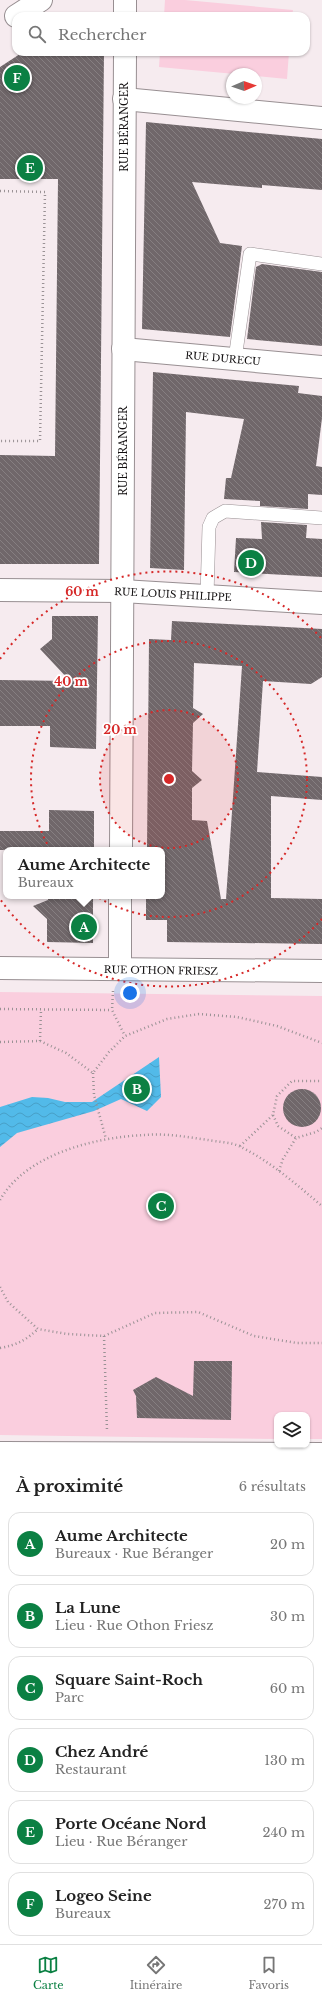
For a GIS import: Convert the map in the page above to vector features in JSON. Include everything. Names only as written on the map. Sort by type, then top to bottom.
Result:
[{"type":"street","points":[[22,12],[41,0]]},
{"type":"street","points":[[125,0],[125,12]]},
{"type":"street","points":[[0,26],[12,18]]},
{"type":"street","name":"RUE BÉRANGER","points":[[120,847],[125,56]]},
{"type":"street","points":[[124,99],[322,118]]},
{"type":"street","name":"RUE DURECU","points":[[123,348],[322,367]]},
{"type":"street","name":"RUE LOUIS PHILIPPE","points":[[0,590],[122,591],[322,603]]},
{"type":"street","points":[[117,969],[120,899]]},
{"type":"street","name":"RUE OTHON FRIESZ","points":[[0,968],[322,971]]},
{"type":"street","points":[[0,1453],[105,1457],[322,1454]]},
{"type":"lane","points":[[234,359],[250,254],[322,264]]},
{"type":"lane","points":[[207,596],[209,527],[213,518],[224,511],[322,518]]},
{"type":"path","points":[[0,191],[45,192],[40,441],[0,441]]},
{"type":"path","points":[[117,969],[112,1010],[125,1036]]},
{"type":"path","points":[[0,1009],[112,1010]]},
{"type":"path","points":[[40,1041],[41,1010]]},
{"type":"path","points":[[106,1139],[94,1095],[93,1073],[109,1052],[125,1036],[167,1019],[199,1014],[237,1016],[277,1026],[322,1043]]},
{"type":"path","points":[[0,1042],[40,1041],[66,1052],[93,1073]]},
{"type":"path","points":[[240,1146],[273,1114],[277,1096],[292,1081],[322,1081]]},
{"type":"path","points":[[273,1114],[278,1126],[296,1138]]},
{"type":"path","points":[[279,1171],[283,1160],[296,1138],[316,1132],[322,1128]]},
{"type":"path","points":[[0,1200],[27,1170],[60,1152],[106,1139],[145,1134],[185,1136],[240,1146],[294,1181],[322,1206]]},
{"type":"path","points":[[0,1287],[8,1302],[38,1328],[67,1334],[104,1336],[155,1313],[198,1312],[254,1336],[297,1342],[322,1343]]},
{"type":"path","points":[[0,1348],[24,1341],[38,1328]]},
{"type":"path","points":[[104,1336],[107,1436],[105,1457]]},
{"type":"shaded area","points":[[165,0],[185,0],[293,10],[293,12],[164,12]]},
{"type":"shaded area","points":[[160,56],[289,56],[287,79],[262,77],[262,68],[226,68],[226,73],[159,67]]},
{"type":"shaded area","points":[[0,992],[322,996],[322,1439],[310,1439],[310,1412],[274,1412],[274,1439],[0,1435]]},
{"type":"water","points":[[159,1057],[161,1097],[147,1111],[121,1099],[94,1111],[17,1133],[0,1147],[0,1107],[32,1097],[48,1098],[65,1102],[92,1102]]},
{"type":"building","points":[[17,56],[104,56],[99,564],[0,564],[0,455],[55,456],[58,179],[0,179],[0,67]]},
{"type":"building","points":[[146,122],[322,139],[322,190],[262,185],[262,188],[192,182],[220,243],[242,246],[230,337],[142,329]]},
{"type":"building","points":[[262,264],[322,272],[322,346],[247,339],[256,267]]},
{"type":"building","points":[[153,372],[299,386],[298,393],[322,396],[322,418],[316,466],[322,467],[322,495],[308,494],[308,509],[260,506],[260,501],[224,499],[226,478],[231,478],[244,419],[186,412],[184,570],[150,568]]},
{"type":"building","points":[[261,522],[307,525],[306,538],[322,539],[322,577],[234,572],[236,538],[262,539]]},
{"type":"building","points":[[52,616],[98,616],[96,749],[50,747],[50,726],[0,726],[0,680],[70,681],[40,649],[52,639]]},
{"type":"building","points":[[172,621],[322,629],[322,677],[311,684],[263,681],[257,772],[322,777],[322,800],[271,796],[271,898],[322,899],[322,944],[167,942],[167,920],[146,920],[146,899],[165,899],[165,847],[147,847],[149,639],[171,640]],"holes":[[[194,663],[242,666],[226,899],[221,899],[207,821],[192,820],[192,788],[202,780],[192,771],[193,723],[203,714],[193,708]]]},
{"type":"building","points":[[49,810],[94,811],[94,847],[3,847],[3,850],[0,850],[0,831],[49,831]]},
{"type":"building","points":[[93,899],[93,943],[47,942],[47,919],[33,906],[48,900]]},
{"type":"building","points":[[302,1089],[312,1092],[318,1098],[321,1108],[318,1118],[312,1124],[302,1127],[292,1124],[286,1118],[283,1108],[286,1098],[292,1092]]},
{"type":"building","points":[[194,1361],[232,1361],[231,1420],[137,1418],[136,1396],[133,1390],[156,1377],[193,1396]]},
{"type":"place","name":"Logeo Seine","points":[[17,78]]},
{"type":"place","name":"Porte Océane Nord","points":[[30,168]]},
{"type":"place","name":"Chez André","points":[[251,563]]},
{"type":"place","name":"Aume Architecte","points":[[84,927]]},
{"type":"place","name":"La Lune","points":[[137,1089]]},
{"type":"place","name":"Square Saint-Roch","points":[[161,1206]]}]
